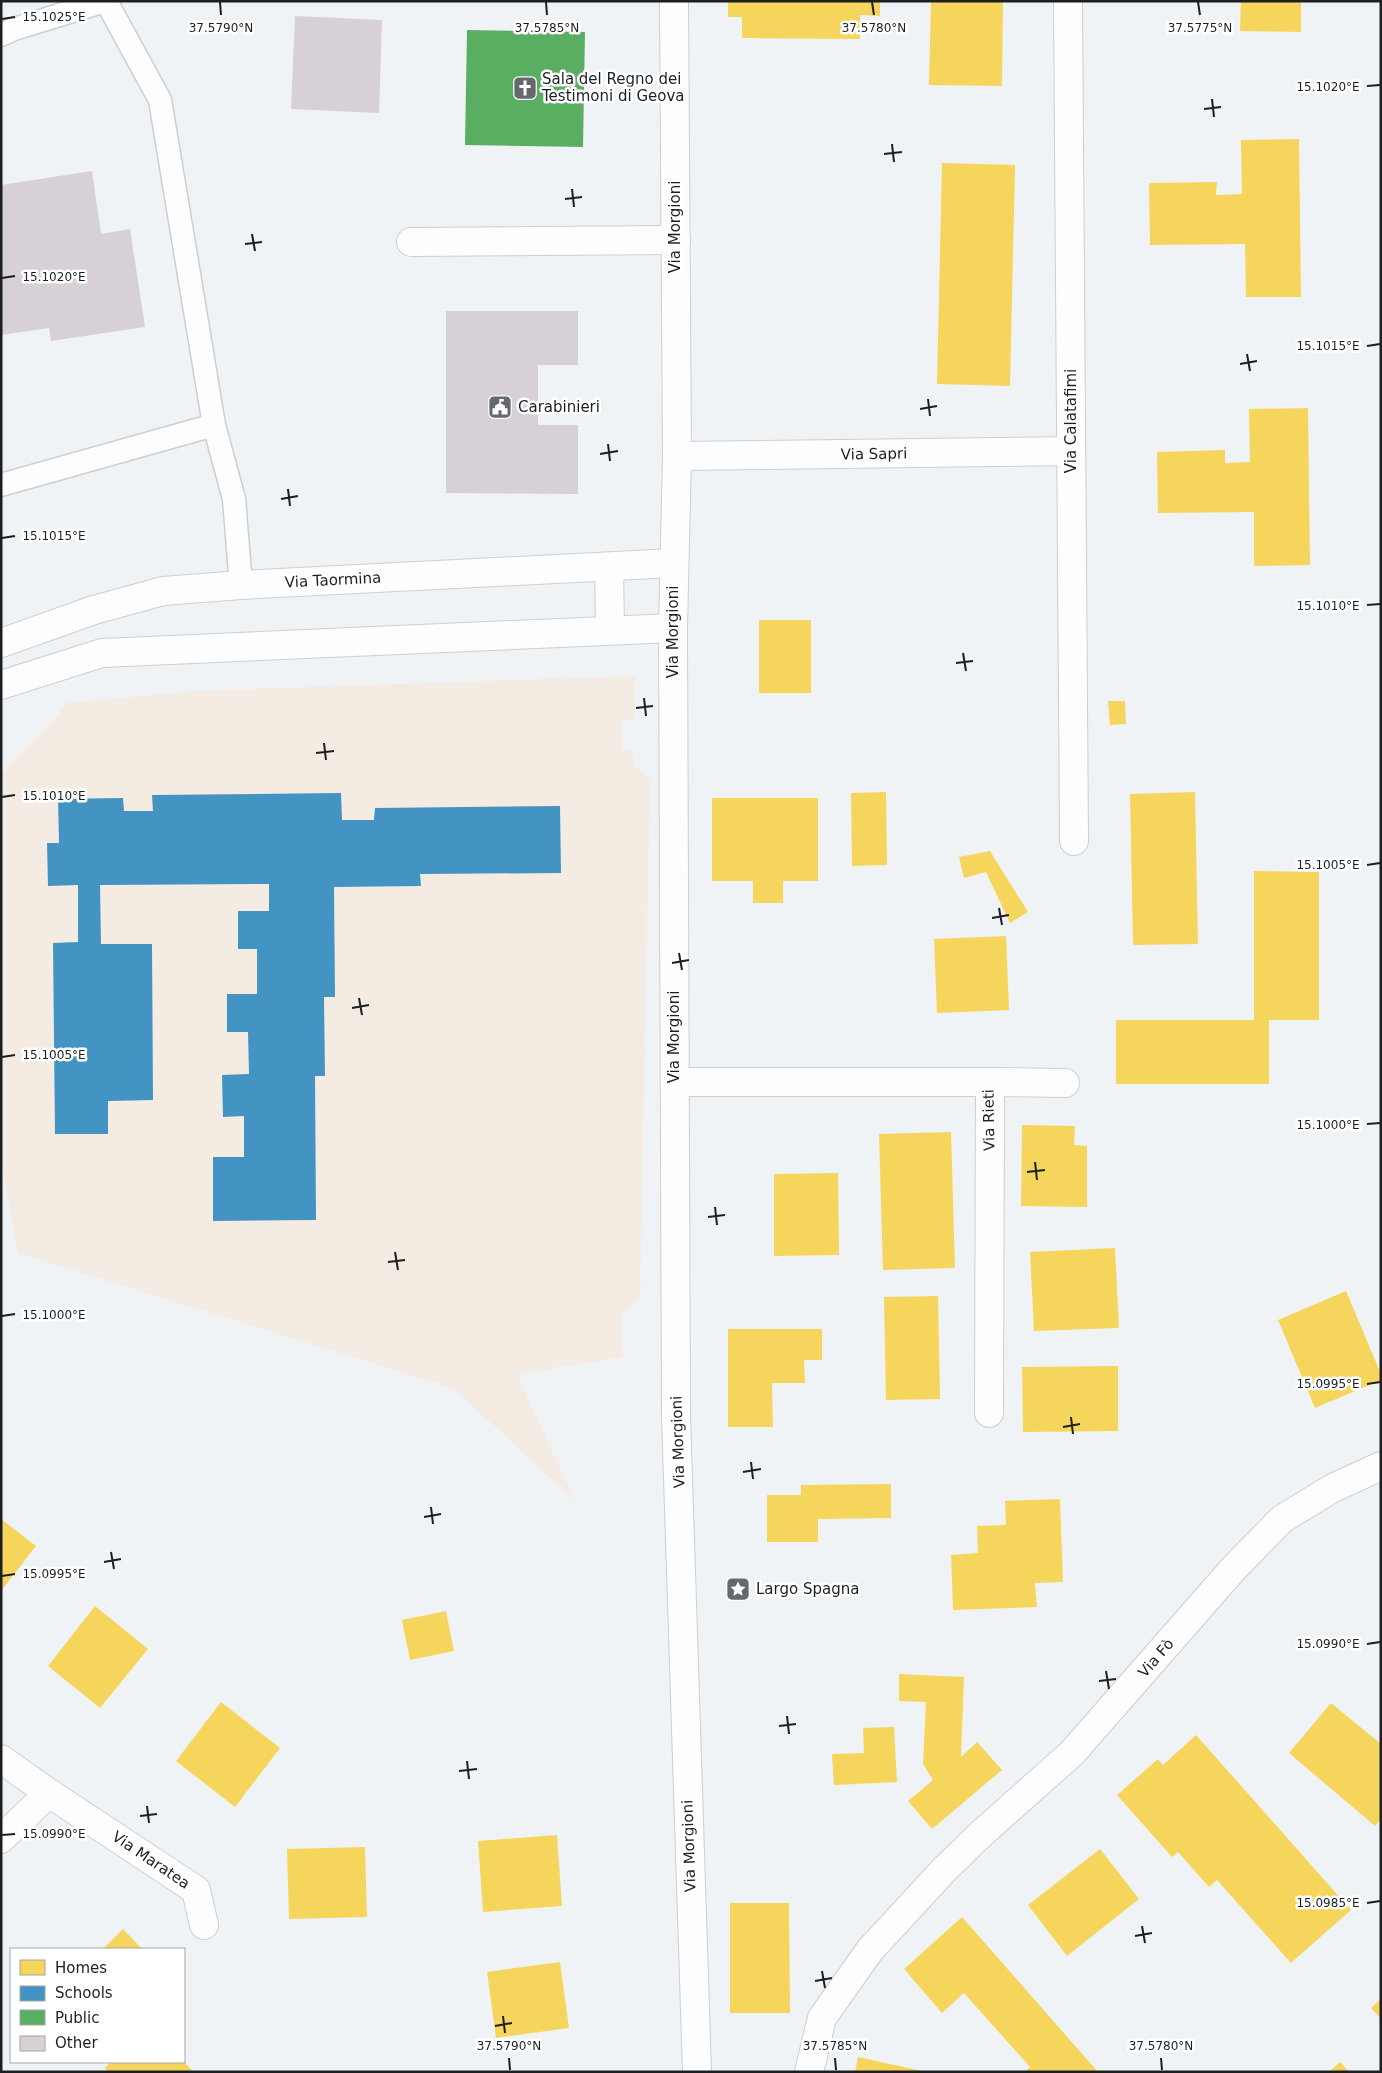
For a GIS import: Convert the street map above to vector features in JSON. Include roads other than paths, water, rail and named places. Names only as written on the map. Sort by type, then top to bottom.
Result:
[{"type":"street","name":"Via Morgioni","points":[[674,1],[677,456],[673,628],[676,1415],[697,2072]]},
{"type":"street","name":"Via Calatafimi","points":[[1068,1],[1074,841]]},
{"type":"street","points":[[411,242],[676,240]]},
{"type":"street","name":"Via Sapri","points":[[677,456],[1071,451]]},
{"type":"street","name":"Via Taormina","points":[[1,644],[94,610],[163,591],[241,585],[674,563]]},
{"type":"street","points":[[609,567],[610,630]]},
{"type":"street","points":[[1,685],[102,653],[673,628]]},
{"type":"street","name":"Via Rieti","points":[[674,1082],[990,1082],[989,1413]]},
{"type":"street","points":[[990,1082],[1065,1083]]},
{"type":"street","name":"Via Fò","points":[[788,2072],[822,2018],[870,1950],[980,1834],[1072,1754],[1234,1568],[1282,1519],[1333,1488],[1381,1466]]},
{"type":"street","name":"Via Maratea","points":[[1,1759],[196,1890],[204,1925]]},
{"type":"street","points":[[1,1839],[48,1792]]},
{"type":"street","points":[[808,2072],[822,2018]]},
{"type":"lane","points":[[1,36],[14,29],[105,1],[160,100],[214,425],[234,499],[241,585]]},
{"type":"lane","points":[[1,485],[214,425]]},
{"type":"place","name":"Sala del Regno dei Testimoni di Geova","points":[[525,88]]},
{"type":"place","name":"Carabinieri","points":[[500,407]]},
{"type":"place","name":"Largo Spagna","points":[[738,1589]]}]
